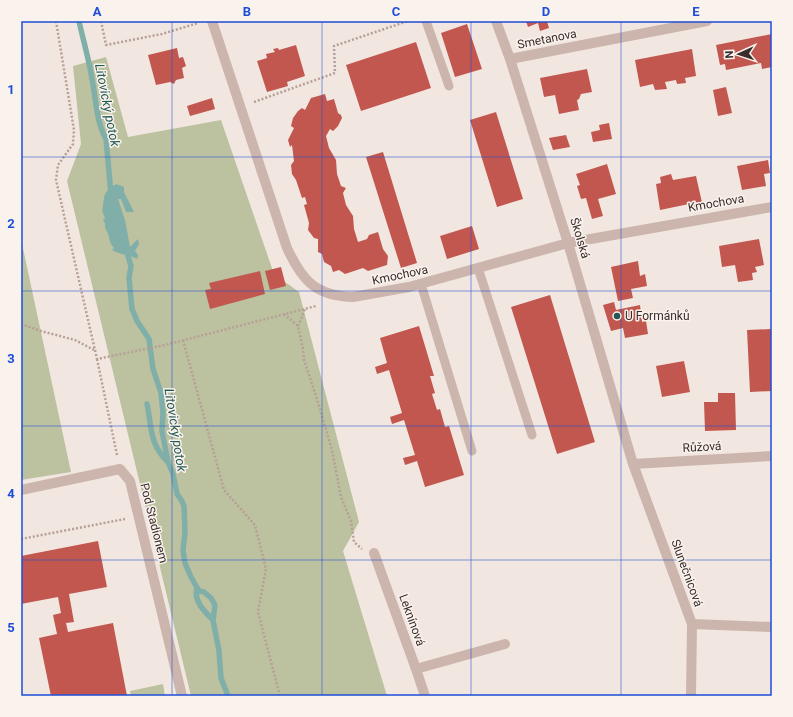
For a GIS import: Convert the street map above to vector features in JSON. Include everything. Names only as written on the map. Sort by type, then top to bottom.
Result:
[{"type":"street","name":"Kmochova","points":[[212,21],[287,248],[296,266],[313,286],[328,293],[344,297],[353,297],[420,284],[568,243],[772,206]]},
{"type":"street","name":"Školská","points":[[496,21],[510,59],[568,243],[633,464]]},
{"type":"street","name":"Smetanova","points":[[510,59],[707,21]]},
{"type":"street","name":"Růžová","points":[[633,464],[772,456]]},
{"type":"street","name":"Slunečnicová","points":[[633,464],[692,624],[691,696]]},
{"type":"street","points":[[21,490],[120,469]]},
{"type":"street","name":"Pod Stadionem","points":[[120,469],[130,481],[182,696]]},
{"type":"street","name":"Leknínová","points":[[375,557],[425,696]]},
{"type":"street","points":[[692,624],[772,627]]},
{"type":"street","points":[[416,669],[505,644]]},
{"type":"lane","points":[[426,21],[448,86]]},
{"type":"lane","points":[[478,268],[532,435]]},
{"type":"lane","points":[[420,284],[472,451]]},
{"type":"path","points":[[56,21],[74,130],[73,144],[58,165],[56,180],[97,359],[120,469]]},
{"type":"path","points":[[101,21],[106,45],[162,34],[200,23]]},
{"type":"path","points":[[240,107],[336,73],[334,46],[408,21]]},
{"type":"path","points":[[97,359],[165,345],[316,306]]},
{"type":"path","points":[[305,309],[298,326],[304,360],[332,450],[341,497],[351,521],[354,542],[375,557]]},
{"type":"path","points":[[284,314],[298,326]]},
{"type":"path","points":[[21,324],[75,340],[95,350]]},
{"type":"path","points":[[183,340],[224,490],[255,525],[266,569],[258,612],[280,696]]},
{"type":"path","points":[[21,539],[139,517]]},
{"type":"green space","points":[[106,57],[128,137],[221,120],[274,274],[299,292],[359,522],[343,551],[387,696],[191,696],[67,181],[81,144],[73,66]]},
{"type":"green space","points":[[21,239],[71,472],[21,480]]},
{"type":"green space","points":[[163,684],[165,696],[131,696],[130,691]]},
{"type":"water","points":[[116,184],[124,187],[124,192],[134,212],[126,212],[121,199],[118,199],[125,220],[130,247],[138,239],[139,244],[135,251],[138,255],[137,259],[112,250],[114,248],[110,243],[108,233],[105,228],[105,223],[103,220],[105,218],[102,210],[104,197],[107,191]]},
{"type":"building","points":[[526,21],[547,21],[549,28],[540,31],[538,23],[528,27]]},
{"type":"building","points":[[467,24],[482,69],[455,77],[441,33]]},
{"type":"building","points":[[772,34],[772,67],[762,69],[761,63],[726,70],[725,64],[720,65],[716,45]]},
{"type":"building","points":[[416,42],[431,88],[361,111],[346,65]]},
{"type":"building","points":[[296,45],[305,76],[287,82],[288,86],[267,92],[257,61],[267,58],[266,54],[275,52],[273,49],[278,48],[279,50]]},
{"type":"building","points":[[177,48],[179,58],[183,57],[186,66],[182,68],[184,78],[176,80],[174,84],[170,82],[156,85],[148,55]]},
{"type":"building","points":[[692,49],[696,76],[685,78],[686,83],[677,84],[676,80],[665,82],[667,89],[655,90],[653,84],[640,87],[635,60]]},
{"type":"building","points":[[587,69],[592,92],[581,94],[577,100],[579,110],[559,114],[555,95],[544,97],[540,78]]},
{"type":"building","points":[[726,87],[732,113],[718,116],[713,90]]},
{"type":"building","points":[[325,94],[327,101],[334,99],[338,113],[342,118],[338,126],[333,131],[330,129],[326,136],[329,148],[336,160],[337,174],[341,186],[346,188],[343,193],[346,205],[353,216],[354,229],[358,242],[367,239],[369,235],[378,232],[383,249],[388,256],[387,265],[368,271],[363,268],[345,274],[339,270],[333,272],[331,266],[324,262],[322,254],[318,252],[318,239],[314,238],[308,230],[309,223],[304,205],[307,204],[305,197],[302,198],[296,180],[292,174],[291,165],[294,161],[292,145],[290,147],[288,140],[294,128],[291,126],[293,118],[302,108],[305,110],[311,98]]},
{"type":"building","points":[[212,98],[215,109],[190,116],[187,106]]},
{"type":"building","points":[[496,112],[523,199],[497,207],[470,120]]},
{"type":"building","points":[[609,123],[612,139],[593,142],[591,132],[600,130],[599,125]]},
{"type":"building","points":[[566,135],[570,147],[553,150],[549,138]]},
{"type":"building","points":[[383,152],[417,263],[401,268],[366,157]]},
{"type":"building","points":[[768,160],[770,173],[764,174],[766,186],[742,190],[737,166]]},
{"type":"building","points":[[607,164],[616,194],[598,199],[603,216],[592,219],[586,198],[581,199],[577,186],[580,185],[576,174]]},
{"type":"building","points":[[671,174],[673,180],[696,176],[703,207],[691,210],[689,204],[660,210],[656,184],[661,183],[660,177]]},
{"type":"building","points":[[472,226],[479,249],[447,259],[440,236]]},
{"type":"building","points":[[759,239],[764,265],[755,267],[757,272],[752,273],[753,280],[738,282],[735,265],[722,267],[719,246]]},
{"type":"building","points":[[638,261],[640,276],[645,274],[647,286],[631,289],[633,298],[618,301],[611,267]]},
{"type":"building","points":[[281,267],[286,286],[270,290],[265,271]]},
{"type":"building","points":[[260,271],[265,294],[210,309],[205,290],[211,289],[209,283]]},
{"type":"building","points":[[550,295],[595,442],[557,454],[511,307]]},
{"type":"building","points":[[614,302],[616,310],[640,305],[642,322],[646,321],[648,334],[625,338],[623,328],[611,331],[603,305]]},
{"type":"building","points":[[419,326],[434,376],[430,376],[435,393],[432,394],[437,410],[440,409],[445,427],[449,426],[464,475],[425,487],[417,461],[405,465],[403,458],[415,455],[404,420],[392,424],[390,417],[402,413],[389,370],[377,374],[375,367],[387,363],[380,338]]},
{"type":"building","points":[[771,329],[772,391],[750,392],[747,330]]},
{"type":"building","points":[[684,361],[690,392],[662,397],[656,366]]},
{"type":"building","points":[[718,393],[735,393],[736,430],[705,431],[704,402],[718,402]]},
{"type":"building","points":[[98,541],[107,587],[69,594],[74,622],[66,623],[68,632],[113,623],[127,696],[51,696],[39,638],[57,634],[53,615],[61,613],[58,597],[21,604],[21,556]]},
{"type":"waterway","name":"Litovický potok","points":[[79,21],[91,72],[98,117],[106,139],[111,194]]},
{"type":"waterway","name":"Litovický potok","points":[[126,249],[131,266],[129,278],[132,309],[137,321],[149,339],[153,369],[161,393],[163,413],[162,431],[168,462],[173,474],[177,494],[184,506],[185,533],[183,550],[185,563],[199,591],[204,592],[211,598],[215,605],[213,620],[219,651],[221,678],[228,696]]},
{"type":"waterway","points":[[147,404],[154,442],[157,449],[168,462]]},
{"type":"waterway","points":[[197,588],[196,593],[198,602],[203,610],[213,620]]},
{"type":"place","name":"U Formánků","points":[[617,316]]}]
